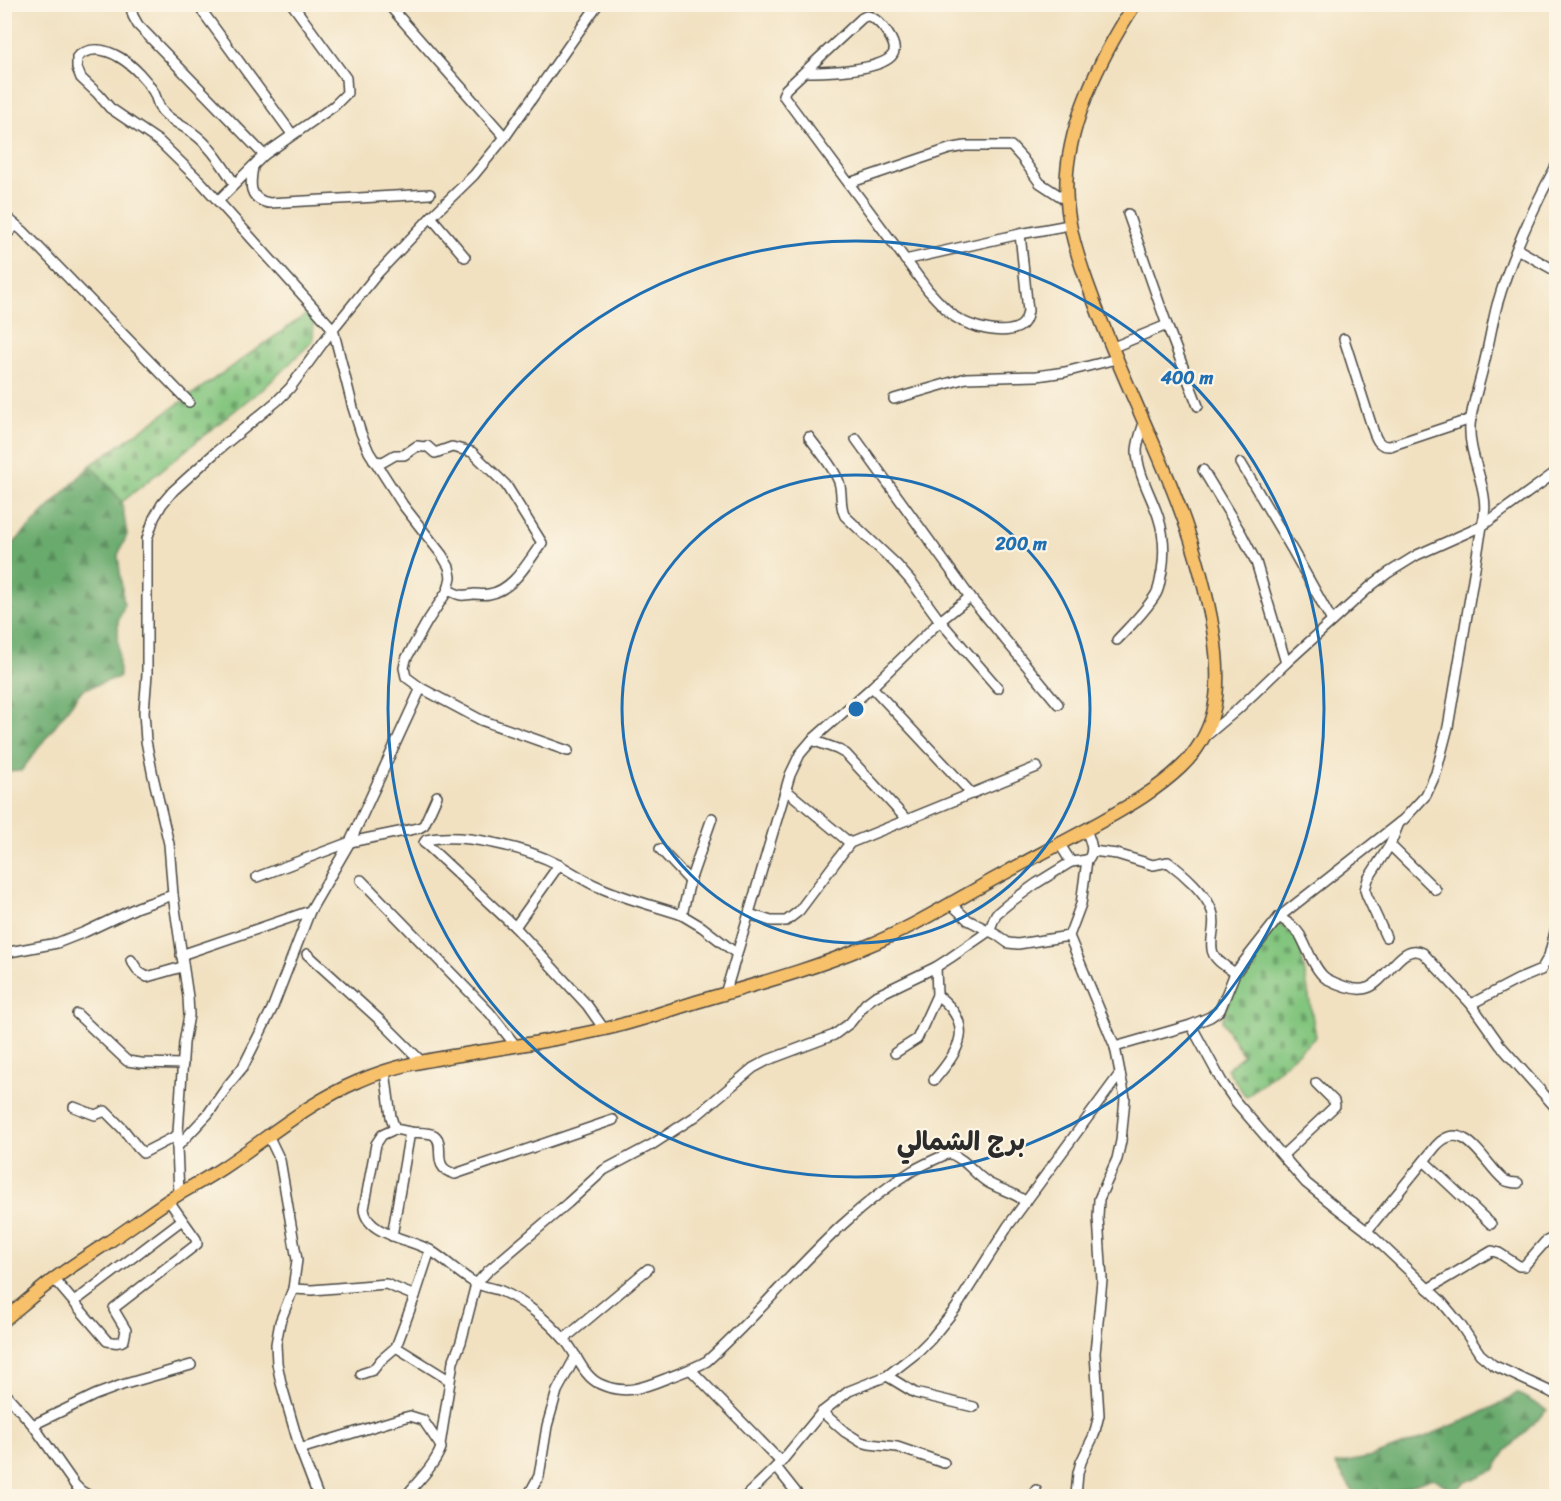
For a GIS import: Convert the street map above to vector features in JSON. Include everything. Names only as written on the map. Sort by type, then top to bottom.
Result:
[{"type":"main road","points":[[4,1320],[54,1279],[174,1197],[221,1169],[304,1109],[362,1079],[422,1061],[604,1029],[725,994],[859,950],[888,938],[1134,803],[1161,784],[1194,753],[1213,716],[1217,690],[1217,666],[1208,603],[1198,563],[1173,489],[1113,354],[1082,269],[1069,225],[1066,200],[1068,158],[1077,123],[1091,86],[1135,4]]},
{"type":"street","points":[[130,4],[138,25],[264,155]]},
{"type":"street","points":[[197,4],[292,135]]},
{"type":"street","points":[[218,201],[264,155],[334,106],[347,93],[346,78],[292,4]]},
{"type":"street","points":[[388,4],[505,137]]},
{"type":"street","points":[[54,1279],[107,1341],[121,1342],[124,1340],[126,1330],[114,1308],[197,1244],[196,1239],[182,1220],[174,1197],[183,1064],[189,1015],[188,997],[173,895],[169,844],[146,741],[144,712],[147,674],[147,539],[154,518],[173,490],[290,388],[378,273],[430,217],[474,175],[505,137],[598,4]]},
{"type":"street","points":[[804,72],[840,72],[876,64],[892,56],[894,43],[875,20],[866,16],[804,72],[783,96],[928,290],[955,316],[967,323],[1001,330],[1016,328],[1024,323],[1028,311],[1020,234]]},
{"type":"street","points":[[234,183],[209,147],[194,133],[163,112],[155,93],[146,81],[123,59],[110,52],[101,51],[77,57],[76,68],[81,78],[110,108],[160,142],[202,183],[333,329],[358,424],[374,461],[449,567],[451,578],[448,590],[406,659],[404,668],[406,677],[481,720],[568,751]]},
{"type":"street","points":[[849,183],[950,149],[965,146],[1011,146],[1040,183],[1066,200]]},
{"type":"street","points":[[253,166],[250,184],[254,194],[262,202],[430,194]]},
{"type":"street","points":[[1115,1047],[1191,1024],[1210,1017],[1220,1010],[1234,973],[1279,917],[1399,823],[1426,795],[1436,773],[1448,727],[1486,508],[1471,439],[1470,419],[1504,283],[1536,206],[1557,166]]},
{"type":"street","points":[[1128,214],[1198,406]]},
{"type":"street","points":[[4,215],[189,402]]},
{"type":"street","points":[[430,217],[465,257]]},
{"type":"street","points":[[4,237],[16,225]]},
{"type":"street","points":[[905,260],[1069,225]]},
{"type":"street","points":[[1517,249],[1557,271]]},
{"type":"street","points":[[894,399],[966,378],[1037,376],[1065,372],[1113,354],[1167,325]]},
{"type":"street","points":[[1344,339],[1373,430],[1381,444],[1390,446],[1470,419]]},
{"type":"street","points":[[1117,640],[1157,592],[1163,565],[1162,532],[1142,475],[1137,451],[1138,438],[1144,423]]},
{"type":"street","points":[[808,437],[839,481],[845,516],[896,564],[940,621],[998,688]]},
{"type":"street","points":[[856,439],[970,597],[1058,704]]},
{"type":"street","points":[[374,461],[383,462],[395,455],[404,455],[417,446],[427,446],[435,453],[451,447],[472,452],[506,485],[542,543],[530,562],[512,582],[497,592],[462,597],[448,590]]},
{"type":"street","points":[[1241,463],[1332,621]]},
{"type":"street","points":[[1203,470],[1256,562],[1286,663]]},
{"type":"street","points":[[1203,739],[1372,585],[1402,563],[1482,525],[1557,472]]},
{"type":"street","points":[[725,994],[786,790],[800,754],[812,740],[872,687],[940,621],[970,597]]},
{"type":"street","points":[[872,687],[972,794]]},
{"type":"street","points":[[177,1147],[208,1114],[243,1068],[272,1009],[310,911],[350,842],[422,688]]},
{"type":"street","points":[[812,740],[837,748],[846,754],[907,820]]},
{"type":"street","points":[[749,914],[771,921],[786,921],[805,904],[850,843],[1037,767]]},
{"type":"street","points":[[786,790],[850,843]]},
{"type":"street","points":[[257,877],[350,842],[420,828],[424,825],[437,796]]},
{"type":"street","points":[[682,915],[690,881],[712,818]]},
{"type":"street","points":[[1386,937],[1367,896],[1366,885],[1390,845],[1399,823]]},
{"type":"street","points":[[1076,1497],[1081,1461],[1094,1435],[1099,1415],[1095,1353],[1102,1280],[1099,1199],[1117,1159],[1125,1098],[1115,1047],[1069,936],[1081,904],[1086,860],[1092,851],[1086,830]]},
{"type":"street","points":[[604,1029],[587,1005],[515,927],[424,843],[426,840],[439,838],[482,841],[524,850],[560,865],[598,887],[682,915],[737,954]]},
{"type":"street","points":[[1059,843],[1071,862]]},
{"type":"street","points":[[1390,845],[1436,890]]},
{"type":"street","points":[[660,849],[690,881]]},
{"type":"street","points":[[1092,851],[1118,854],[1153,865],[1168,862],[1181,871],[1207,901],[1213,912],[1212,950],[1222,964],[1234,973]]},
{"type":"street","points":[[406,1497],[432,1466],[440,1452],[453,1362],[461,1342],[476,1284],[488,1271],[604,1170],[653,1144],[696,1116],[753,1068],[834,1035],[850,1023],[866,1003],[874,997],[936,967],[989,931],[996,914],[1037,883],[1071,862],[1086,860]]},
{"type":"street","points":[[515,927],[560,865]]},
{"type":"street","points":[[361,880],[490,1013],[516,1046]]},
{"type":"street","points":[[4,953],[57,943],[173,895]]},
{"type":"street","points":[[951,904],[968,920],[997,934],[1008,943],[1018,944],[1069,936]]},
{"type":"street","points":[[181,955],[310,911]]},
{"type":"street","points":[[1279,917],[1297,931],[1320,972],[1328,979],[1355,988],[1364,989],[1375,984],[1408,952],[1418,951],[1428,957],[1472,1004],[1500,1045],[1557,1108]]},
{"type":"street","points":[[1472,1004],[1541,970],[1549,956],[1557,928]]},
{"type":"street","points":[[307,954],[422,1061]]},
{"type":"street","points":[[131,960],[139,972],[147,977],[182,967]]},
{"type":"street","points":[[895,1053],[917,1039],[937,995],[936,967]]},
{"type":"street","points":[[934,1080],[956,1052],[960,1039],[958,1018],[954,1010],[937,995]]},
{"type":"street","points":[[78,1014],[127,1061],[183,1064]]},
{"type":"street","points":[[1191,1024],[1222,1082],[1306,1183],[1367,1230],[1441,1301],[1485,1359],[1557,1395]]},
{"type":"street","points":[[385,1071],[395,1130]]},
{"type":"street","points":[[746,1497],[779,1464],[822,1412],[849,1392],[887,1376],[919,1351],[940,1328],[956,1308],[1008,1226],[1119,1075]]},
{"type":"street","points":[[1283,1155],[1335,1106],[1334,1101],[1316,1083]]},
{"type":"street","points":[[74,1107],[95,1115],[105,1111],[144,1153],[178,1135]]},
{"type":"street","points":[[613,1120],[455,1174],[449,1173],[440,1163],[436,1137],[430,1134],[395,1130],[382,1135],[376,1144],[364,1209],[365,1215],[375,1226],[392,1236],[430,1250],[476,1284],[500,1290],[517,1299],[564,1339],[587,1373],[598,1384],[623,1390],[636,1390],[691,1370],[707,1361],[854,1214],[925,1163],[949,1153],[959,1157],[988,1182],[1026,1202]]},
{"type":"street","points":[[392,1236],[410,1132]]},
{"type":"street","points":[[268,1135],[280,1160],[296,1250],[296,1272],[280,1322],[276,1344],[277,1363],[300,1449],[318,1497]]},
{"type":"street","points":[[1367,1230],[1442,1140],[1455,1135],[1463,1138],[1505,1180],[1518,1183]]},
{"type":"street","points":[[1424,1161],[1491,1224]]},
{"type":"street","points":[[75,1302],[182,1220]]},
{"type":"street","points":[[1428,1289],[1492,1251],[1499,1252],[1519,1266],[1524,1266],[1545,1242],[1557,1236]]},
{"type":"street","points":[[361,1374],[373,1370],[396,1347],[430,1250]]},
{"type":"street","points":[[564,1339],[648,1269]]},
{"type":"street","points":[[292,1289],[312,1290],[386,1284],[415,1296]]},
{"type":"street","points":[[396,1347],[449,1380]]},
{"type":"street","points":[[528,1497],[539,1476],[547,1425],[557,1391],[576,1356]]},
{"type":"street","points":[[33,1425],[113,1388],[191,1365]]},
{"type":"street","points":[[691,1370],[779,1464],[799,1497]]},
{"type":"street","points":[[887,1376],[915,1393],[974,1407]]},
{"type":"street","points":[[4,1392],[33,1425],[75,1485],[90,1497]]},
{"type":"street","points":[[822,1412],[845,1432],[861,1442],[897,1447],[944,1463]]},
{"type":"street","points":[[300,1449],[410,1416],[423,1420],[440,1445]]},
{"type":"green space","points":[[314,309],[313,341],[262,390],[122,502],[91,465]]},
{"type":"green space","points":[[91,465],[122,502],[127,535],[118,555],[124,606],[118,621],[119,677],[82,690],[21,771],[5,772],[5,552]]},
{"type":"green space","points":[[1279,922],[1299,940],[1316,1037],[1246,1097],[1227,1069],[1243,1055],[1222,1021],[1237,976]]},
{"type":"green space","points":[[1517,1393],[1547,1410],[1505,1452],[1494,1470],[1464,1483],[1454,1491],[1433,1478],[1381,1496],[1356,1496],[1335,1464],[1368,1458],[1415,1441],[1475,1416]]},
{"type":"district","name":"برج الشمالي","points":[[961,1141]]}]
